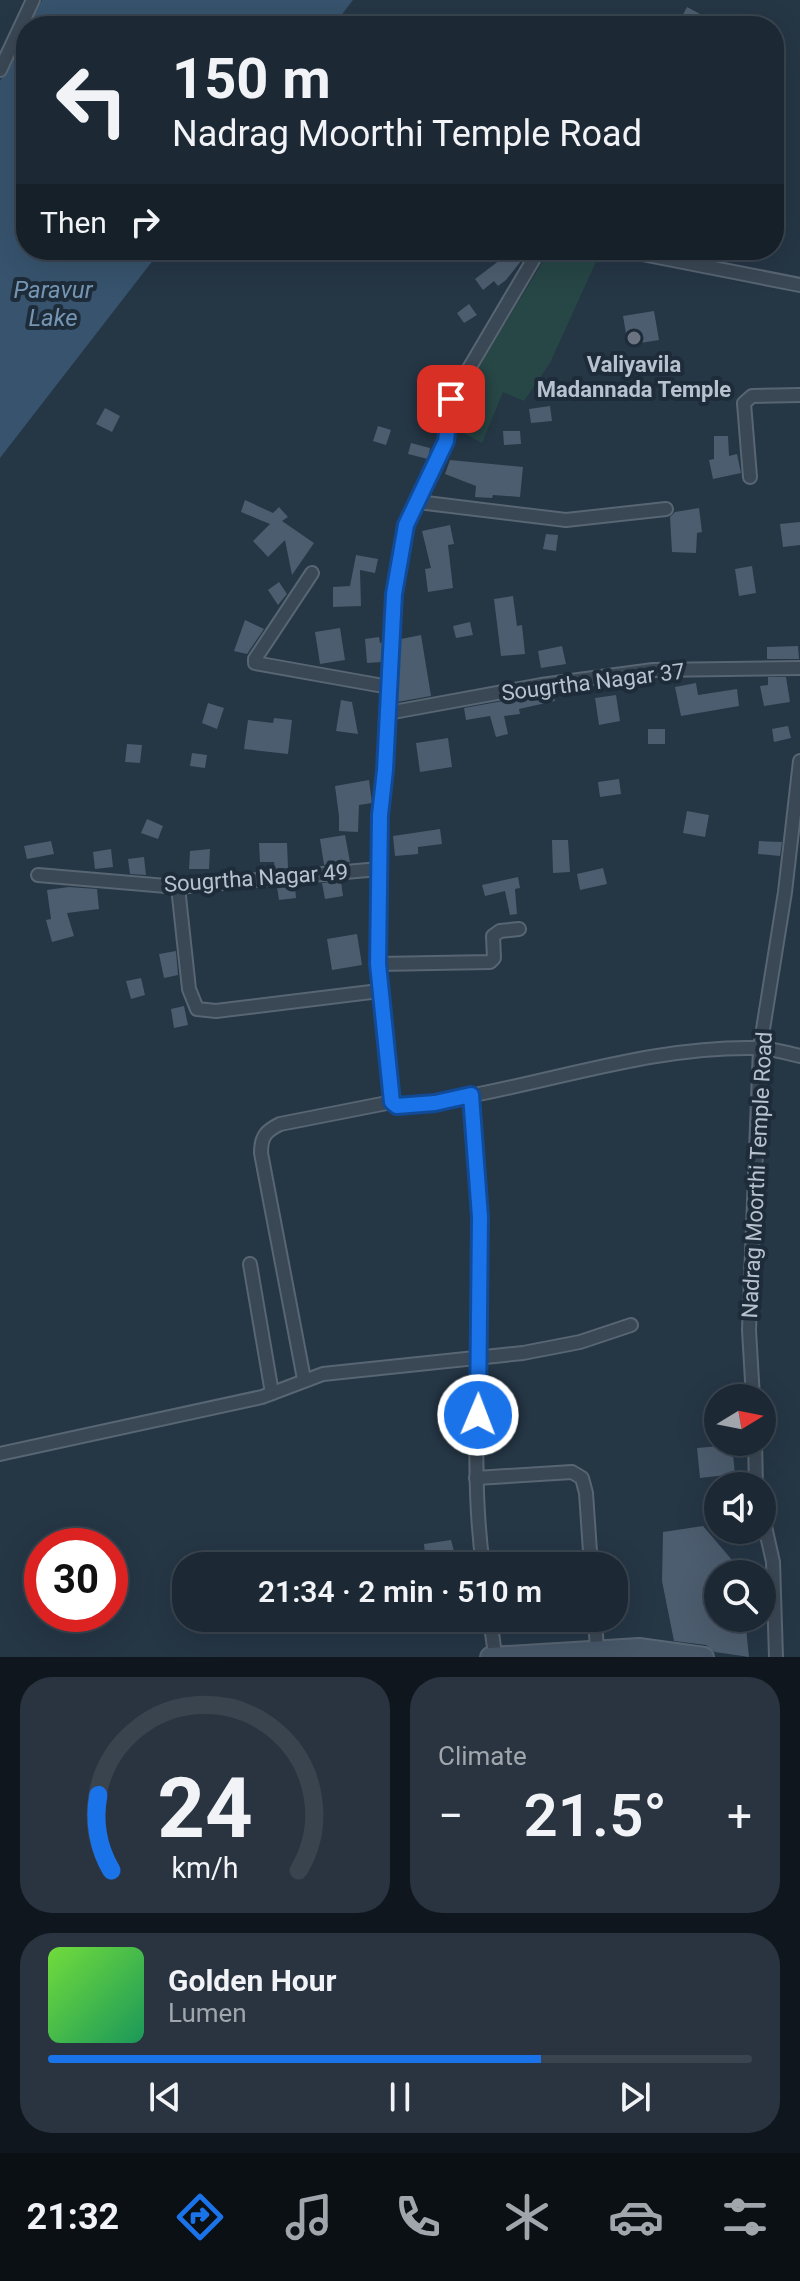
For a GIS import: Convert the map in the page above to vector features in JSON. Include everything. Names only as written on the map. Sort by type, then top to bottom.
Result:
[{"type":"main road","points":[[493,1656],[597,1650],[704,1657]]},
{"type":"street","points":[[0,70],[16,36]]},
{"type":"street","points":[[533,260],[451,399],[446,441],[406,525],[394,594],[380,815],[378,964],[392,1102],[397,1106],[435,1103],[657,1054],[760,1048],[800,1056]]},
{"type":"street","points":[[673,260],[800,285]]},
{"type":"street","points":[[750,477],[744,403],[752,396],[800,395]]},
{"type":"street","points":[[418,502],[566,520],[666,509]]},
{"type":"street","points":[[312,573],[255,663],[389,687]]},
{"type":"street","name":"Sougrtha Nagar 37","points":[[388,713],[541,685],[653,670],[800,668]]},
{"type":"street","name":"Nadrag Moorthi Temple Road","points":[[752,1384],[749,1330],[760,1048],[785,892],[800,761]]},
{"type":"street","name":"Sougrtha Nagar 49","points":[[38,875],[178,887],[379,869]]},
{"type":"street","points":[[178,887],[189,989],[197,1009],[216,1011],[379,991]]},
{"type":"street","points":[[378,964],[490,962],[494,958],[493,936],[500,931],[519,929]]},
{"type":"street","points":[[471,1095],[480,1217],[476,1478],[481,1552]]},
{"type":"street","points":[[304,1379],[261,1141],[267,1131],[280,1124],[392,1102]]},
{"type":"street","points":[[250,1264],[272,1393]]},
{"type":"street","points":[[0,1454],[272,1393],[304,1379],[349,1370],[480,1359],[569,1344],[631,1325]]},
{"type":"street","points":[[476,1478],[572,1472],[582,1478],[590,1552]]},
{"type":"street","points":[[769,1544],[773,1562],[776,1657]]},
{"type":"street","points":[[491,1632],[493,1656]]},
{"type":"street","points":[[596,1632],[597,1650]]},
{"type":"green space","points":[[544,260],[597,260],[550,363],[524,401],[503,392],[482,443],[459,429],[455,419],[456,404]]},
{"type":"water","points":[[42,0],[353,0],[341,16],[34,16]]},
{"type":"water","name":"Paravur Lake","points":[[16,50],[16,260],[153,260],[0,458],[0,81]]},
{"type":"building","points":[[687,7],[702,15],[702,16],[682,16]]},
{"type":"building","points":[[500,260],[522,260],[498,286],[494,281],[483,290],[475,279]]},
{"type":"building","points":[[469,304],[477,315],[464,323],[457,313]]},
{"type":"building","points":[[654,311],[659,340],[628,345],[623,316]]},
{"type":"building","points":[[550,406],[552,421],[531,423],[529,409]]},
{"type":"building","points":[[105,408],[120,416],[112,432],[96,424]]},
{"type":"building","points":[[378,426],[391,430],[386,445],[373,441]]},
{"type":"building","points":[[503,431],[520,431],[521,444],[504,445]]},
{"type":"building","points":[[714,436],[728,436],[729,456],[737,454],[741,473],[713,479],[709,460],[714,459]]},
{"type":"building","points":[[411,443],[430,448],[428,459],[408,454]]},
{"type":"building","points":[[450,460],[523,467],[520,497],[475,497],[476,486],[445,474]]},
{"type":"building","points":[[245,500],[273,513],[279,507],[288,517],[282,521],[314,543],[292,575],[285,540],[268,557],[253,541],[270,524],[241,512]]},
{"type":"building","points":[[699,508],[702,532],[697,533],[696,553],[672,552],[670,517],[675,512]]},
{"type":"building","points":[[800,522],[800,545],[783,547],[780,524]]},
{"type":"building","points":[[450,525],[454,544],[448,545],[453,588],[428,592],[425,569],[431,568],[422,531]]},
{"type":"building","points":[[546,534],[558,535],[556,551],[543,549]]},
{"type":"building","points":[[356,555],[378,559],[375,573],[360,570],[361,606],[333,607],[333,587],[350,586]]},
{"type":"building","points":[[752,566],[756,593],[739,596],[735,569]]},
{"type":"building","points":[[279,582],[287,594],[278,605],[268,590]]},
{"type":"building","points":[[513,596],[517,626],[522,625],[525,654],[501,656],[494,599]]},
{"type":"building","points":[[245,620],[264,629],[247,654],[234,651]]},
{"type":"building","points":[[470,622],[473,635],[456,638],[453,626]]},
{"type":"building","points":[[340,628],[345,660],[320,664],[315,632]]},
{"type":"building","points":[[421,635],[431,696],[397,702],[401,639]]},
{"type":"building","points":[[379,637],[380,643],[383,642],[382,662],[367,663],[365,639]]},
{"type":"building","points":[[562,646],[566,664],[541,668],[538,651]]},
{"type":"building","points":[[798,646],[799,659],[767,659],[767,647]]},
{"type":"building","points":[[768,677],[786,677],[790,702],[764,706],[760,686],[768,685]]},
{"type":"building","points":[[696,683],[698,695],[737,689],[739,706],[681,716],[675,687]]},
{"type":"building","points":[[553,692],[555,701],[519,709],[520,714],[504,716],[508,734],[496,737],[490,716],[466,720],[464,708]]},
{"type":"building","points":[[616,695],[620,721],[599,725],[595,698]]},
{"type":"building","points":[[341,700],[352,702],[358,734],[336,731]]},
{"type":"building","points":[[208,703],[224,708],[217,729],[202,723]]},
{"type":"building","points":[[274,718],[292,720],[288,754],[244,749],[248,720],[273,723]]},
{"type":"building","points":[[788,726],[791,738],[774,742],[772,729]]},
{"type":"building","points":[[648,729],[665,729],[665,744],[648,744]]},
{"type":"building","points":[[448,738],[452,767],[420,772],[416,743]]},
{"type":"building","points":[[127,744],[142,745],[140,763],[125,762]]},
{"type":"building","points":[[192,753],[207,755],[205,768],[190,766]]},
{"type":"building","points":[[619,779],[621,794],[600,797],[598,782]]},
{"type":"building","points":[[369,780],[372,803],[359,805],[358,832],[339,831],[335,786]]},
{"type":"building","points":[[687,811],[709,815],[705,837],[683,833]]},
{"type":"building","points":[[147,819],[163,826],[158,839],[141,833]]},
{"type":"building","points":[[440,829],[442,844],[418,847],[418,854],[395,856],[393,836]]},
{"type":"building","points":[[345,835],[350,862],[324,865],[320,839]]},
{"type":"building","points":[[552,840],[568,840],[570,872],[553,873]]},
{"type":"building","points":[[51,841],[54,854],[27,859],[24,846]]},
{"type":"building","points":[[759,841],[782,842],[780,856],[758,854]]},
{"type":"building","points":[[259,843],[287,843],[288,868],[275,869],[274,862],[260,862]]},
{"type":"building","points":[[111,849],[113,867],[95,869],[93,852]]},
{"type":"building","points":[[210,849],[209,869],[189,869],[190,851]]},
{"type":"building","points":[[144,857],[146,875],[130,874],[128,859]]},
{"type":"building","points":[[603,868],[607,884],[580,890],[577,874]]},
{"type":"building","points":[[518,877],[520,888],[515,889],[517,914],[510,915],[505,891],[485,896],[482,885]]},
{"type":"building","points":[[341,881],[343,896],[325,899],[322,883]]},
{"type":"building","points":[[295,886],[296,898],[279,900],[277,887]]},
{"type":"building","points":[[69,887],[97,889],[99,909],[67,913],[74,936],[52,942],[46,920],[51,919],[47,890]]},
{"type":"building","points":[[357,934],[362,965],[332,970],[327,939]]},
{"type":"building","points":[[176,951],[178,975],[164,978],[159,954]]},
{"type":"building","points":[[141,978],[145,995],[131,999],[126,981]]},
{"type":"building","points":[[184,1006],[188,1025],[174,1028],[171,1009]]},
{"type":"building","points":[[704,1447],[704,1456],[733,1456],[735,1472],[704,1472],[704,1478],[700,1478],[697,1448]]},
{"type":"building","points":[[703,1526],[704,1544],[718,1544],[732,1560],[704,1560],[704,1632],[746,1632],[749,1657],[715,1652],[706,1645],[674,1641],[662,1581],[663,1532]]},
{"type":"building","points":[[451,1540],[454,1552],[425,1552],[424,1544]]},
{"type":"place","name":"Valiyavila Madannada Temple","points":[[634,338]]},
{"type":"route","points":[[451,399],[446,441],[406,525],[394,594],[380,815],[378,964],[392,1102],[397,1106],[435,1103],[471,1095],[480,1217],[478,1415]]}]
